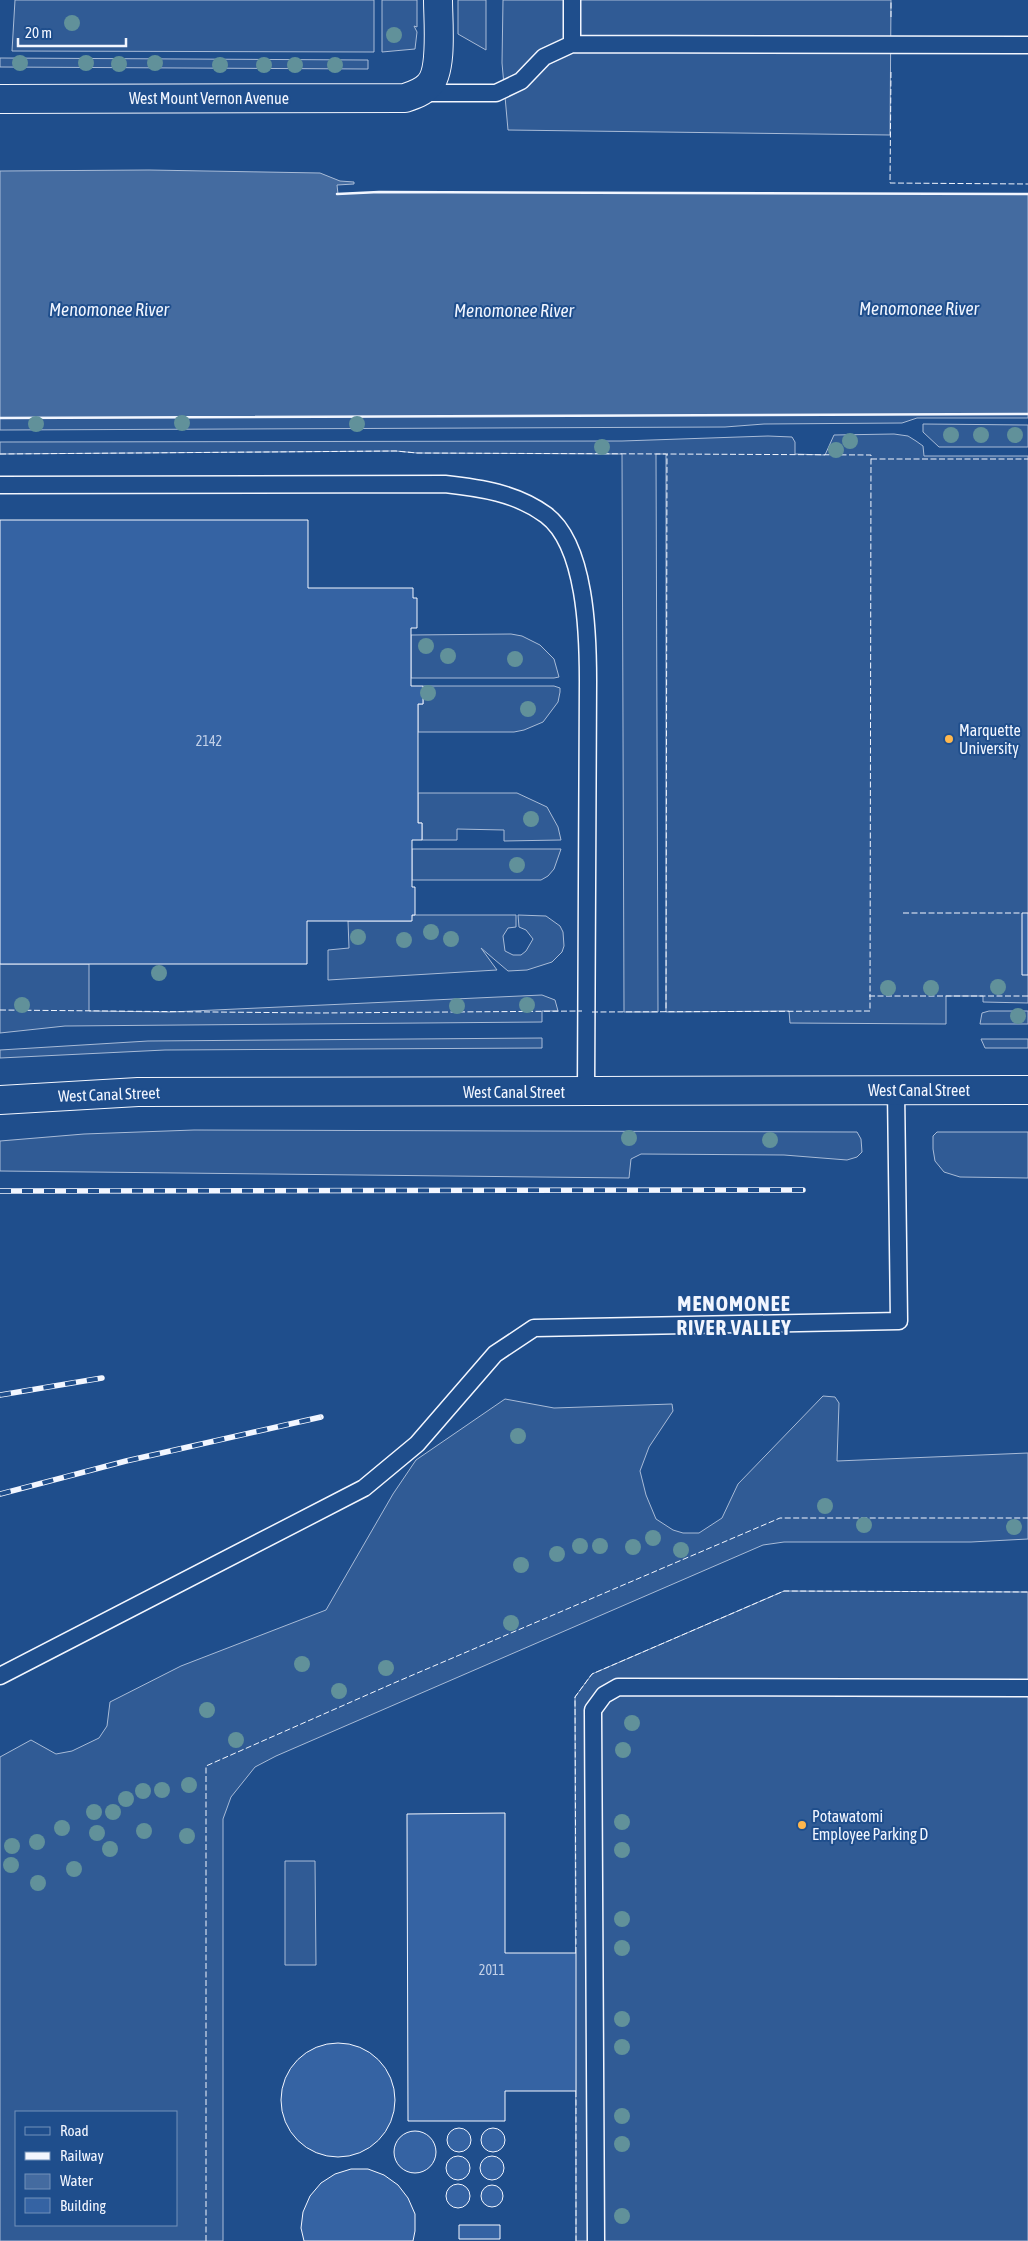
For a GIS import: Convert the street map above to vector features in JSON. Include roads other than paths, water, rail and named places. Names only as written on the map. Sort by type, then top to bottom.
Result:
[{"type":"street","points":[[418,93],[429,86],[435,78],[438,56],[438,0]]},
{"type":"street","name":"West Mount Vernon Avenue","points":[[0,99],[405,98],[418,93]]},
{"type":"street","name":"West Canal Street","points":[[0,1100],[138,1092],[1028,1090]]},
{"type":"lane","points":[[572,0],[572,44]]},
{"type":"lane","points":[[418,93],[496,93],[521,81],[544,57],[572,44],[1028,44]]},
{"type":"lane","points":[[0,485],[445,484],[482,488],[514,497],[547,516],[568,542],[581,590],[586,636],[588,682],[586,1092]]},
{"type":"lane","points":[[0,1676],[364,1488],[417,1444],[495,1354],[534,1328],[899,1321],[896,1090]]},
{"type":"lane","points":[[596,2241],[593,1710],[604,1695],[618,1687],[1028,1688]]},
{"type":"water","name":"Menomonee River","points":[[149,170],[320,173],[340,181],[354,182],[354,184],[337,185],[338,194],[380,192],[1028,194],[1028,414],[0,418],[0,171]]},
{"type":"railway","points":[[0,1191],[803,1190]]},
{"type":"railway","points":[[0,1395],[102,1378]]},
{"type":"railway","points":[[0,1494],[126,1461],[321,1417]]},
{"type":"place","name":"Marquette University","points":[[949,739]]},
{"type":"place","name":"Potawatomi Employee Parking D","points":[[802,1825]]},
{"type":"district","name":"MENOMONEE RIVER VALLEY","points":[[734,1316]]}]
